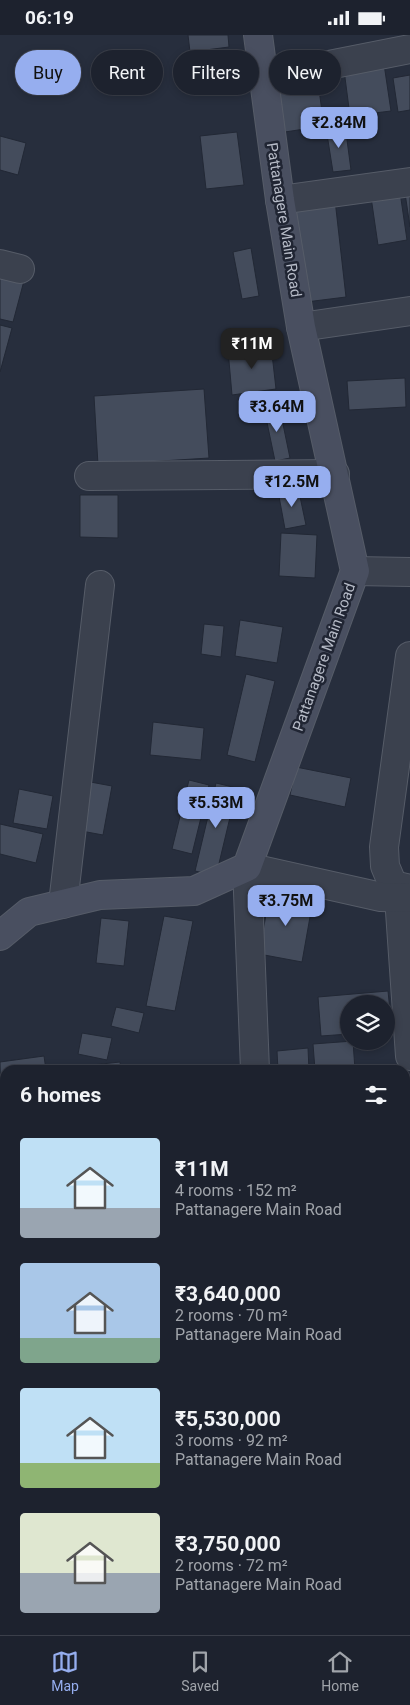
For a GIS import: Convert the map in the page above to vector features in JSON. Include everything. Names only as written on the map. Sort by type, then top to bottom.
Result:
[{"type":"street","name":"Pattanagere Main Road","points":[[247,867],[355,571],[301,327],[280,200],[258,35]]},
{"type":"street","points":[[263,78],[410,49]]},
{"type":"street","points":[[280,200],[410,181]]},
{"type":"street","points":[[301,327],[410,311]]},
{"type":"street","points":[[89,476],[335,474]]},
{"type":"street","points":[[355,571],[410,572]]},
{"type":"street","points":[[63,904],[100,585]]},
{"type":"street","points":[[406,895],[392,885],[385,866],[384,847],[410,656]]},
{"type":"street","points":[[247,867],[254,1065]]},
{"type":"street","points":[[0,936],[29,912],[100,895],[194,891],[247,867],[381,897],[406,895]]},
{"type":"street","points":[[406,895],[410,1056]]},
{"type":"building","points":[[188,35],[228,35],[229,47],[190,50]]},
{"type":"building","points":[[384,64],[391,111],[350,116],[344,70]]},
{"type":"building","points":[[410,75],[410,110],[398,112],[393,78]]},
{"type":"building","points":[[279,95],[320,95],[324,126],[285,132]]},
{"type":"building","points":[[345,125],[351,170],[333,172],[326,128]]},
{"type":"building","points":[[237,132],[244,185],[206,189],[200,136]]},
{"type":"building","points":[[0,136],[26,143],[18,175],[0,170]]},
{"type":"building","points":[[400,192],[407,240],[378,245],[371,197]]},
{"type":"building","points":[[410,192],[410,227],[405,193]]},
{"type":"building","points":[[335,200],[346,297],[306,302],[295,204]]},
{"type":"building","points":[[251,248],[259,296],[242,299],[233,252]]},
{"type":"building","points":[[0,271],[25,277],[13,322],[0,319]]},
{"type":"building","points":[[0,325],[12,328],[0,372]]},
{"type":"building","points":[[271,345],[276,389],[232,395],[228,350]]},
{"type":"building","points":[[405,378],[406,407],[349,410],[347,381]]},
{"type":"building","points":[[204,389],[209,458],[98,465],[94,396]]},
{"type":"building","points":[[279,405],[290,458],[275,461],[264,408]]},
{"type":"building","points":[[298,487],[306,525],[285,529],[278,491]]},
{"type":"building","points":[[80,495],[118,495],[118,538],[80,537]]},
{"type":"building","points":[[281,533],[317,535],[315,578],[279,576]]},
{"type":"building","points":[[240,620],[283,627],[277,663],[235,656]]},
{"type":"building","points":[[204,624],[224,626],[221,657],[201,654]]},
{"type":"building","points":[[246,674],[275,681],[255,762],[227,755]]},
{"type":"building","points":[[153,722],[204,728],[201,760],[150,755]]},
{"type":"building","points":[[296,767],[351,778],[345,807],[290,795]]},
{"type":"building","points":[[189,780],[209,785],[192,854],[172,849]]},
{"type":"building","points":[[85,781],[112,786],[103,835],[76,830]]},
{"type":"building","points":[[216,783],[237,788],[216,876],[195,871]]},
{"type":"building","points":[[19,789],[53,796],[47,829],[13,823]]},
{"type":"building","points":[[0,824],[43,834],[36,863],[0,854]]},
{"type":"building","points":[[270,892],[313,900],[302,962],[259,954]]},
{"type":"building","points":[[164,916],[193,921],[175,1011],[146,1006]]},
{"type":"building","points":[[101,918],[129,921],[124,966],[96,963]]},
{"type":"building","points":[[388,991],[388,995],[341,995]]},
{"type":"building","points":[[340,995],[340,1035],[321,1036],[318,997]]},
{"type":"building","points":[[116,1007],[144,1013],[139,1033],[111,1026]]},
{"type":"building","points":[[82,1033],[112,1038],[107,1060],[78,1054]]},
{"type":"building","points":[[340,1042],[340,1050],[354,1050],[355,1065],[315,1065],[313,1044]]},
{"type":"building","points":[[308,1048],[309,1065],[278,1065],[277,1051]]},
{"type":"building","points":[[44,1056],[45,1065],[0,1065],[0,1062]]},
{"type":"building","points":[[120,1062],[120,1065],[93,1065]]}]
